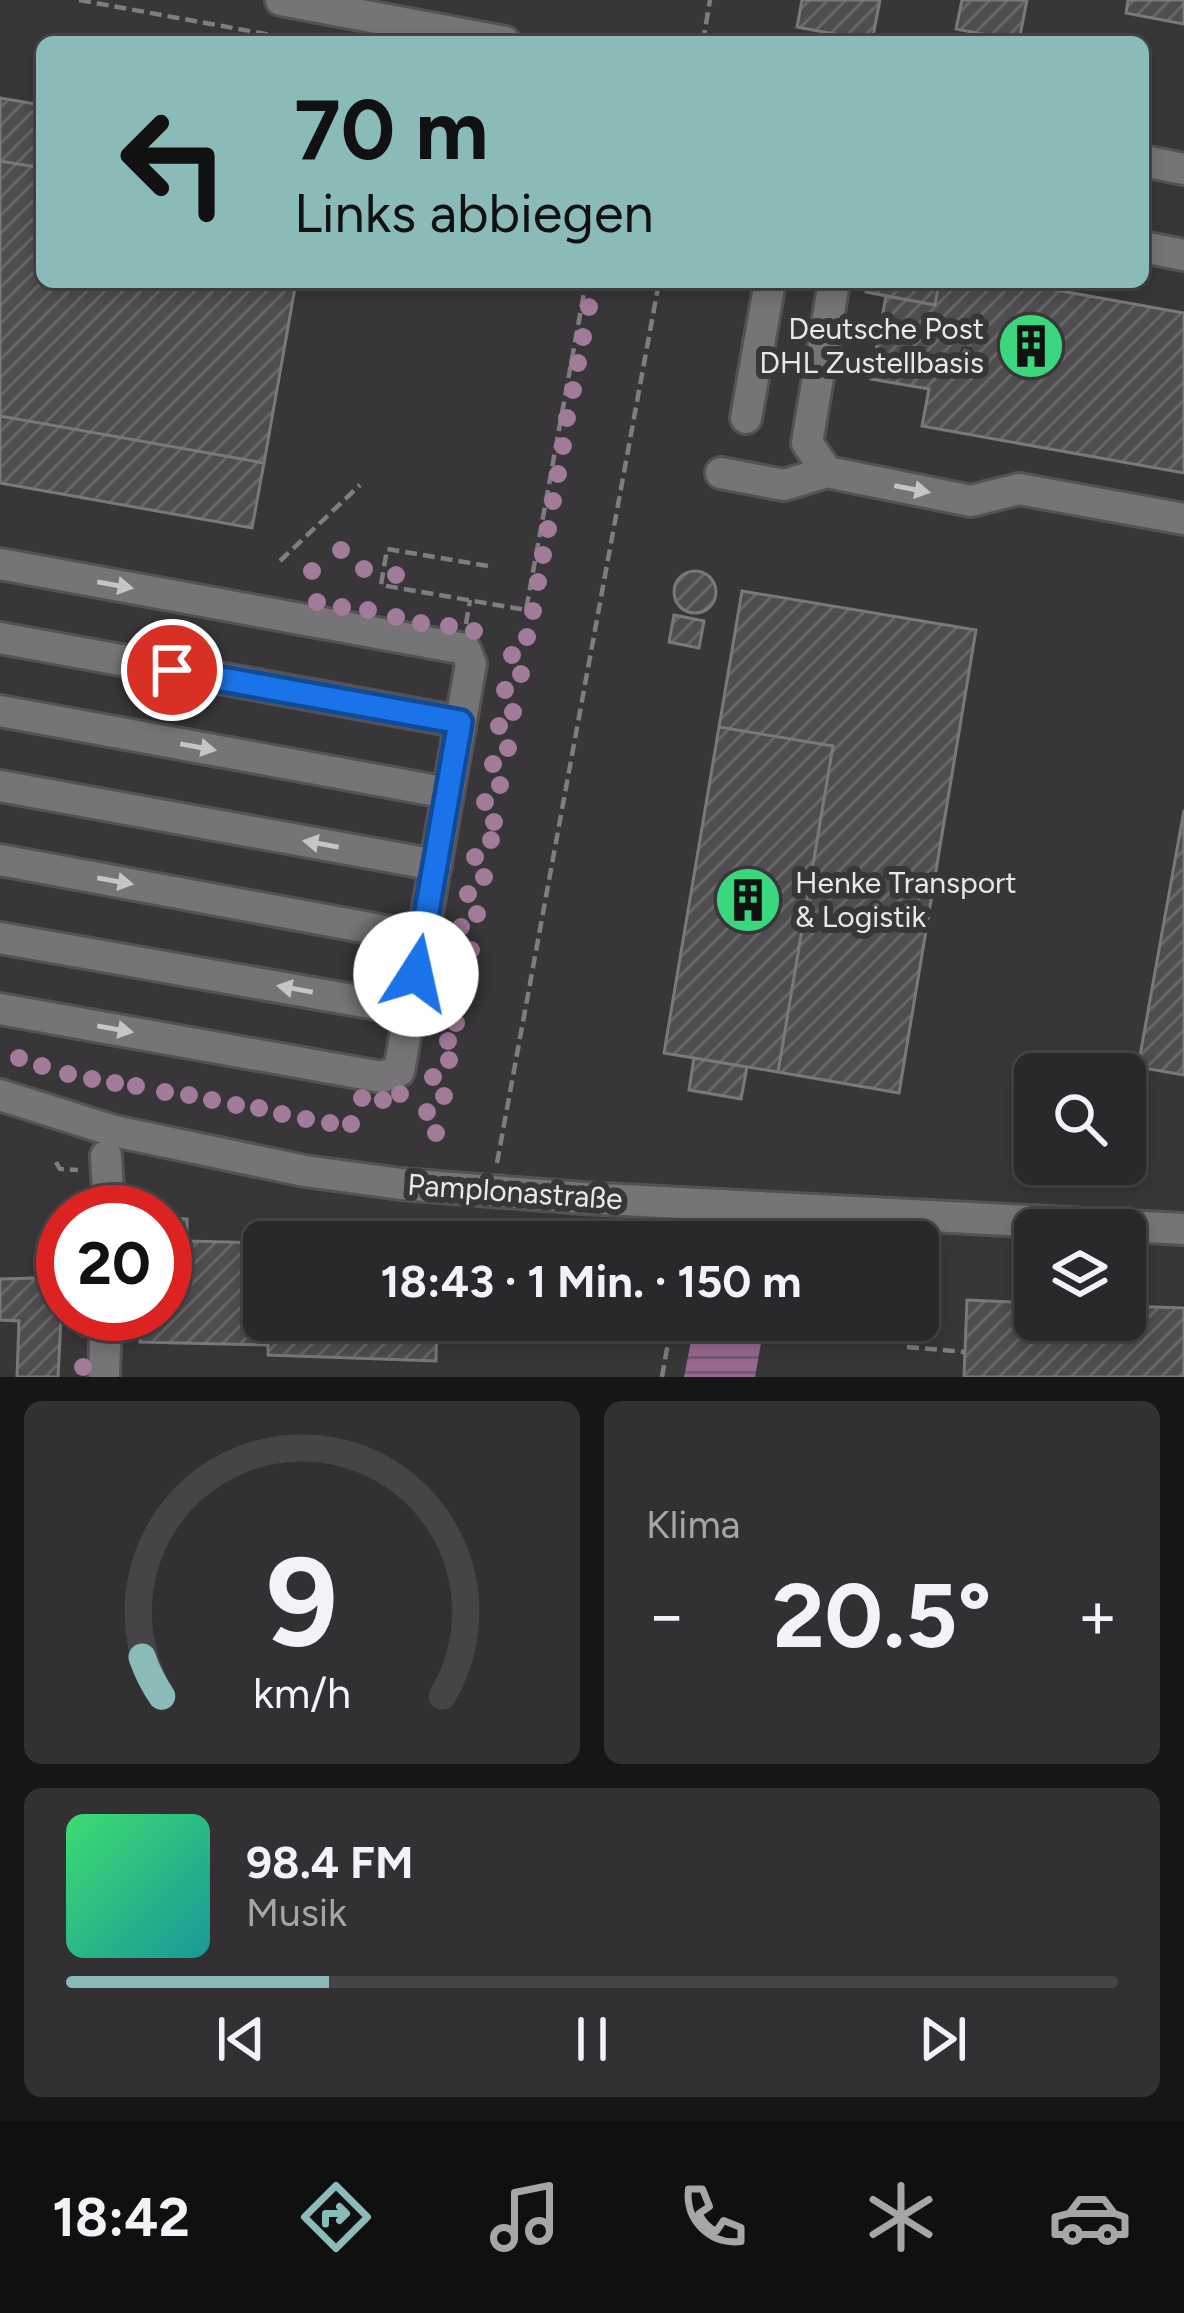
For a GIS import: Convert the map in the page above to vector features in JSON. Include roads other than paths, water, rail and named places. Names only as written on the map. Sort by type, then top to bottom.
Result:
[{"type":"street","points":[[281,0],[473,36]]},
{"type":"street","points":[[1149,162],[1184,169]]},
{"type":"street","points":[[1149,248],[1184,255]]},
{"type":"street","points":[[746,418],[769,288]]},
{"type":"street","points":[[827,472],[808,442],[833,288]]},
{"type":"street","points":[[721,473],[784,485],[827,472],[971,501],[1019,489],[1184,519]]},
{"type":"street","points":[[0,564],[466,649],[471,664],[399,1071],[381,1077],[0,1009]]},
{"type":"street","points":[[0,638],[460,722]]},
{"type":"street","points":[[0,711],[448,793]]},
{"type":"street","points":[[0,786],[436,865]]},
{"type":"street","points":[[0,860],[423,938]]},
{"type":"street","points":[[0,938],[410,1010]]},
{"type":"street","name":"Pamplonastraße","points":[[0,1095],[84,1123],[176,1145],[304,1171],[401,1184],[1184,1229]]},
{"type":"street","points":[[106,1156],[108,1185]]},
{"type":"street","points":[[104,1377],[105,1341]]},
{"type":"place","name":"Deutsche Post DHL Zustellbasis","points":[[1031,346]]},
{"type":"place","name":"Henke Transport & Logistik","points":[[748,900]]}]
